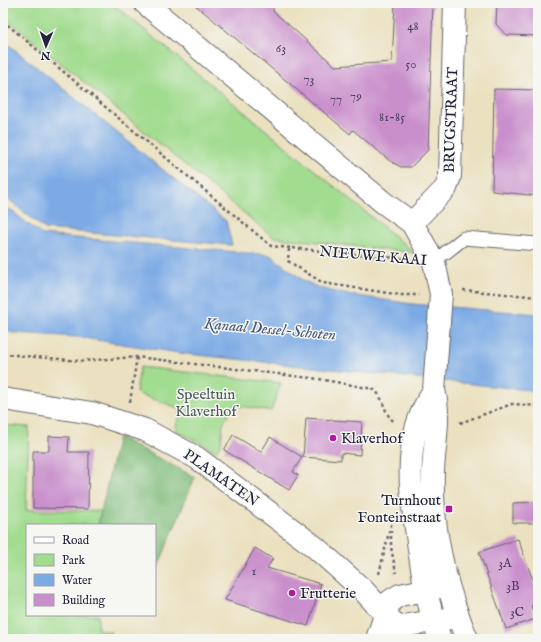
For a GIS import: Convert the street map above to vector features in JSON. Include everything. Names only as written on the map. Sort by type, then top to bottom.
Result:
[{"type":"street","name":"NIEUWE KAAI","points":[[145,3],[384,203],[412,223],[439,257]]},
{"type":"street","name":"BRUGSTRAAT","points":[[412,223],[446,188],[450,176],[455,3]]},
{"type":"street","points":[[439,257],[441,295],[435,386],[437,403],[433,473],[435,513],[440,558],[447,586],[467,639]]},
{"type":"street","points":[[435,386],[427,401],[416,431],[412,450],[414,515],[425,589],[437,630]]},
{"type":"street","name":"PLAMATEN","points":[[3,399],[92,413],[145,430],[197,458],[315,547],[378,606],[391,635]]},
{"type":"street","points":[[377,639],[378,606],[400,595],[447,586]]},
{"type":"street","points":[[391,635],[409,625],[437,630],[458,617]]},
{"type":"lane","points":[[439,257],[464,238],[538,244]]},
{"type":"path","name":"NIEUWE KAAI","points":[[3,21],[271,246],[289,249],[439,257]]},
{"type":"path","points":[[289,249],[288,261],[323,283],[401,295],[538,297]]},
{"type":"path","points":[[3,354],[82,362],[137,357],[319,379],[373,389],[379,393],[390,419],[400,425]]},
{"type":"path","points":[[127,424],[137,357]]},
{"type":"path","points":[[458,424],[512,404],[538,406]]},
{"type":"path","points":[[378,606],[390,526]]},
{"type":"green space","points":[[3,3],[112,3],[415,253],[273,237],[3,16]]},
{"type":"green space","name":"Speeltuin Klaverhof","points":[[140,367],[281,383],[271,411],[234,405],[223,424],[221,444],[216,451],[175,430],[181,409],[136,393]]},
{"type":"green space","points":[[3,425],[29,427],[26,510],[101,511],[98,524],[26,524],[26,616],[98,616],[98,629],[111,632],[109,639],[3,639]]},
{"type":"green space","points":[[118,437],[195,477],[156,572],[156,524],[98,524]]},
{"type":"water","points":[[3,40],[226,221],[232,245],[45,229],[3,195]]},
{"type":"water","name":"Kanaal Dessel-Schoten","points":[[3,204],[42,235],[270,255],[303,280],[319,288],[344,294],[412,304],[538,314],[538,391],[179,353],[78,337],[3,332]]},
{"type":"building","points":[[193,3],[273,3],[273,11],[335,66],[392,62],[395,3],[433,3],[428,150],[411,167],[401,167],[390,161],[353,130],[350,134]]},
{"type":"building","points":[[497,3],[538,3],[538,36],[506,35],[496,24]]},
{"type":"building","points":[[494,89],[538,90],[538,196],[492,191]]},
{"type":"building","name":"Klaverhof","points":[[306,418],[362,422],[360,455],[341,453],[341,460],[303,457]]},
{"type":"building","points":[[233,435],[261,452],[270,437],[302,457],[293,472],[298,475],[289,490],[224,450]]},
{"type":"building","points":[[49,436],[69,437],[68,452],[89,452],[88,509],[33,508],[33,451],[49,451]]},
{"type":"building","points":[[538,502],[538,523],[513,523],[513,503]]},
{"type":"building","points":[[518,539],[538,594],[538,604],[531,606],[535,619],[506,629],[479,552]]},
{"type":"building","points":[[255,548],[273,559],[267,568],[321,584],[308,626],[225,600]]},
{"type":"place","name":"Klaverhof","points":[[333,438]]},
{"type":"place","name":"Turnhout Fonteinstraat","points":[[449,509]]},
{"type":"place","name":"Frutterie","points":[[292,593]]}]
